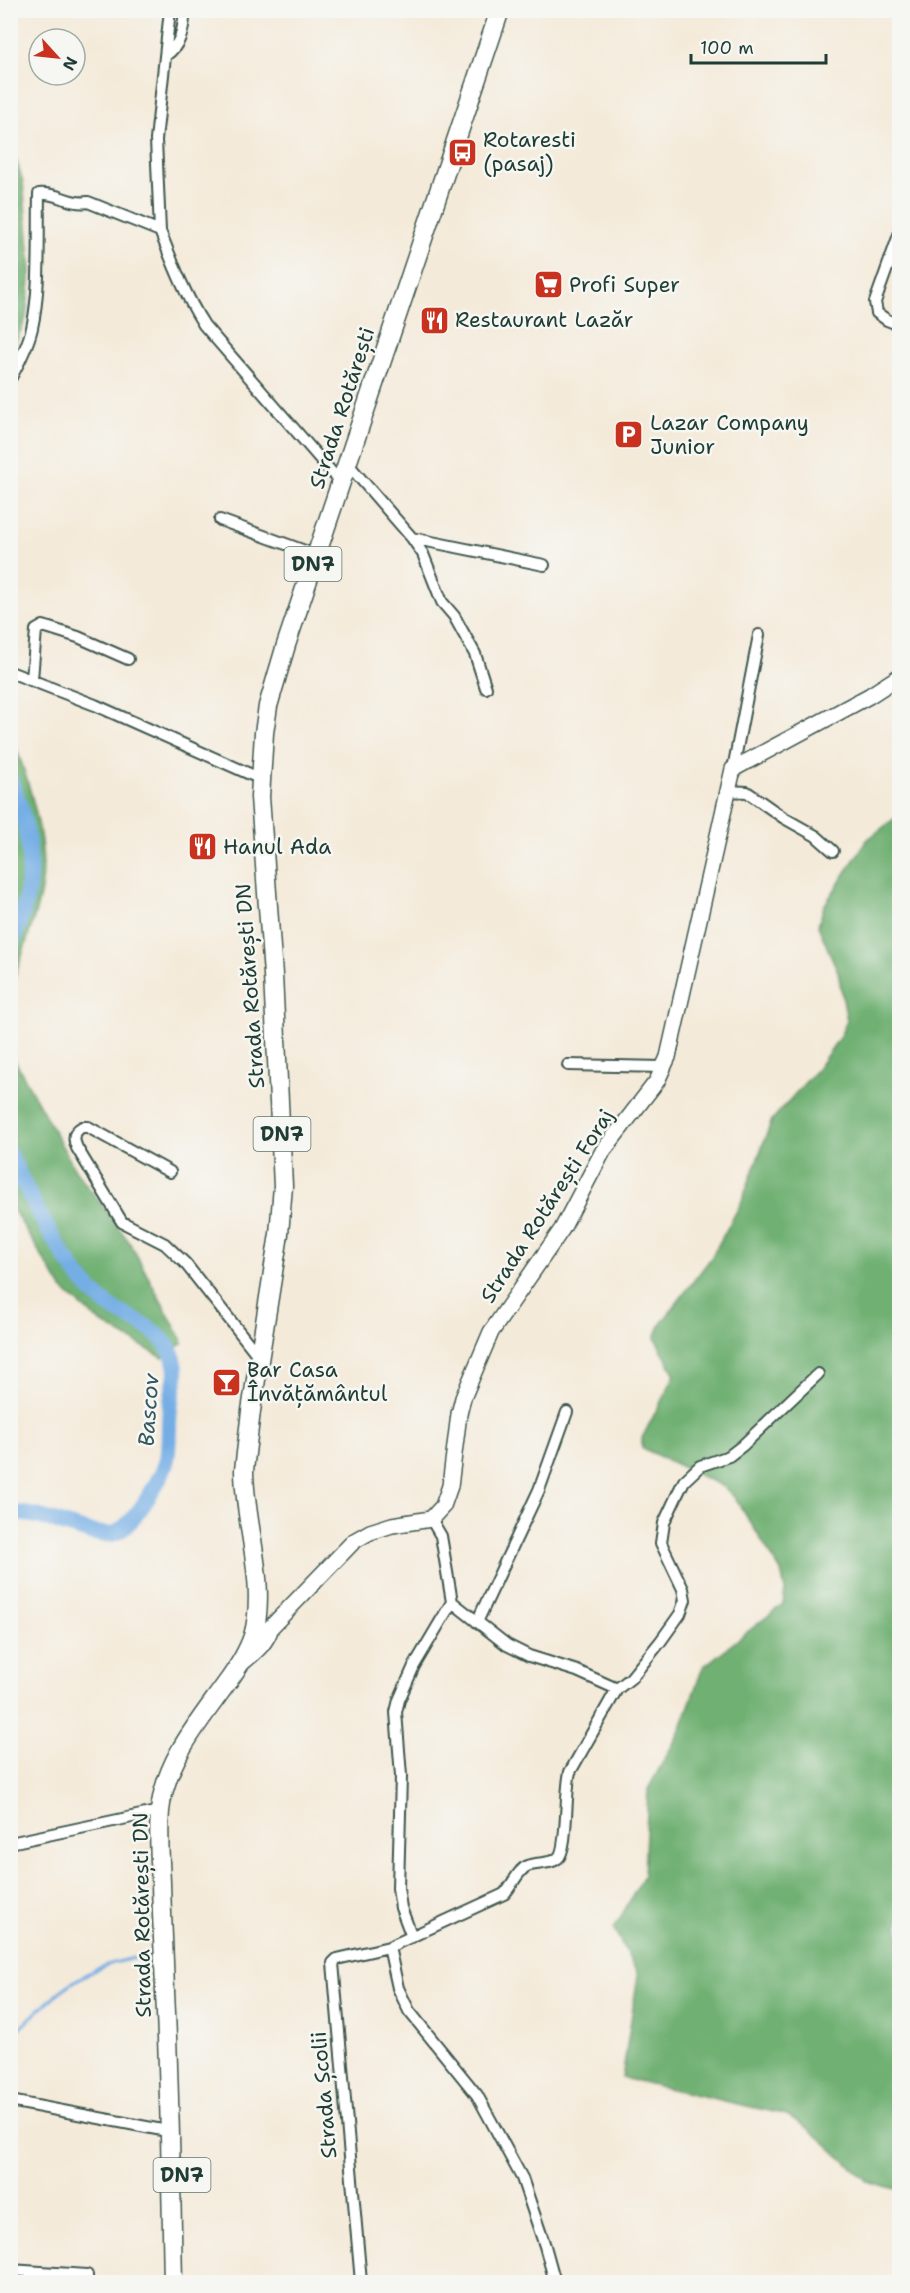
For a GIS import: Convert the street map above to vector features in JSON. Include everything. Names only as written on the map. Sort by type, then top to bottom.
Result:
[{"type":"highway","name":"Strada Rotărești","points":[[262,827],[261,779],[268,706],[316,555],[500,10]]},
{"type":"highway","name":"Strada Rotărești DN","points":[[169,2068],[159,1852],[160,1810],[168,1775],[181,1749],[240,1665],[253,1637],[258,1610],[245,1502],[244,1470],[279,1234],[283,1186],[273,975],[262,827]]},
{"type":"highway","name":"DN7","points":[[162,2283],[162,2130],[169,2068]]},
{"type":"highway","name":"DN7","points":[[169,2068],[173,2283]]},
{"type":"highway","name":"DN7","points":[[169,2068],[180,2127],[186,2283]]},
{"type":"street","points":[[170,10],[155,155],[160,231],[176,274],[204,325],[341,483]]},
{"type":"street","points":[[165,56],[175,48],[182,35],[185,10]]},
{"type":"street","points":[[10,379],[32,329],[36,303],[39,194],[45,193],[76,204],[88,202],[160,231]]},
{"type":"street","points":[[900,232],[875,302],[877,313],[900,325]]},
{"type":"street","points":[[347,463],[412,538],[423,554],[442,602],[454,616],[475,654],[486,688]]},
{"type":"street","points":[[220,520],[316,555]]},
{"type":"street","points":[[412,538],[544,566]]},
{"type":"street","points":[[32,680],[36,630],[43,626],[78,637],[128,659]]},
{"type":"street","name":"Strada Rotărești Foraj","points":[[431,1519],[443,1506],[448,1496],[463,1398],[491,1332],[562,1228],[603,1151],[648,1093],[663,1067],[672,1043],[733,769],[759,635]]},
{"type":"street","points":[[10,672],[261,779]]},
{"type":"street","points":[[733,769],[870,696],[900,676]]},
{"type":"street","points":[[728,791],[747,792],[784,818],[816,836],[832,851]]},
{"type":"street","points":[[568,1065],[663,1067]]},
{"type":"street","points":[[170,1172],[88,1127],[82,1127],[75,1133],[76,1148],[122,1222],[165,1244],[185,1263],[260,1358]]},
{"type":"street","points":[[555,2283],[522,2178],[477,2095],[409,2011],[398,1988],[389,1947],[504,1894],[513,1885],[519,1872],[528,1866],[559,1858],[564,1848],[566,1784],[570,1772],[617,1689],[631,1677],[660,1642],[680,1614],[685,1600],[683,1589],[661,1543],[664,1523],[684,1481],[700,1466],[729,1456],[742,1446],[818,1374]]},
{"type":"street","points":[[477,1622],[539,1490],[567,1412]]},
{"type":"street","points":[[240,1665],[260,1648],[271,1627],[354,1541],[370,1532],[392,1525],[431,1519],[441,1536],[452,1602],[414,1666],[396,1712],[401,1776],[398,1888],[401,1908],[412,1937]]},
{"type":"street","points":[[452,1602],[507,1645],[529,1656],[577,1671],[617,1689]]},
{"type":"street","points":[[258,1610],[271,1627]]},
{"type":"street","points":[[10,1843],[160,1810]]},
{"type":"street","name":"Strada Școlii","points":[[362,2283],[332,1969],[337,1959],[389,1947]]},
{"type":"street","points":[[10,2101],[162,2130]]},
{"type":"street","points":[[10,2270],[87,2275],[87,2283]]},
{"type":"green space","points":[[11,143],[23,182],[31,271],[26,318],[11,354]]},
{"type":"green space","points":[[11,734],[36,813],[43,876],[34,919],[11,988]]},
{"type":"green space","points":[[899,815],[899,2190],[867,2181],[805,2126],[787,2115],[622,2078],[638,1975],[614,1929],[644,1875],[648,1789],[679,1733],[703,1667],[783,1604],[785,1590],[781,1571],[735,1498],[724,1487],[642,1448],[642,1438],[675,1375],[655,1338],[660,1325],[711,1258],[741,1203],[772,1120],[818,1068],[839,1038],[847,1021],[838,972],[818,926],[824,906],[867,840]]},
{"type":"green space","points":[[11,1042],[14,1059],[76,1171],[130,1243],[183,1342],[163,1358],[100,1322],[62,1289],[11,1206]]},
{"type":"waterway","name":"Bascov","points":[[10,779],[24,821],[30,862],[25,903],[10,945]]},
{"type":"waterway","name":"Bascov","points":[[10,1155],[38,1212],[75,1272],[102,1301],[146,1326],[162,1339],[171,1352],[176,1373],[170,1409],[167,1459],[153,1490],[137,1514],[120,1531],[101,1534],[37,1516],[10,1513]]},
{"type":"waterway","points":[[10,2038],[32,2016],[79,1978],[107,1965],[148,1955]]},
{"type":"place","name":"Rotaresti (pasaj)","points":[[462,152]]},
{"type":"place","name":"Profi Super","points":[[548,285]]},
{"type":"place","name":"Restaurant Lazăr","points":[[434,320]]},
{"type":"place","name":"Lazar Company Junior","points":[[629,435]]},
{"type":"place","name":"Hanul Ada","points":[[202,847]]},
{"type":"place","name":"Bar Casa Învățământul","points":[[226,1382]]}]
